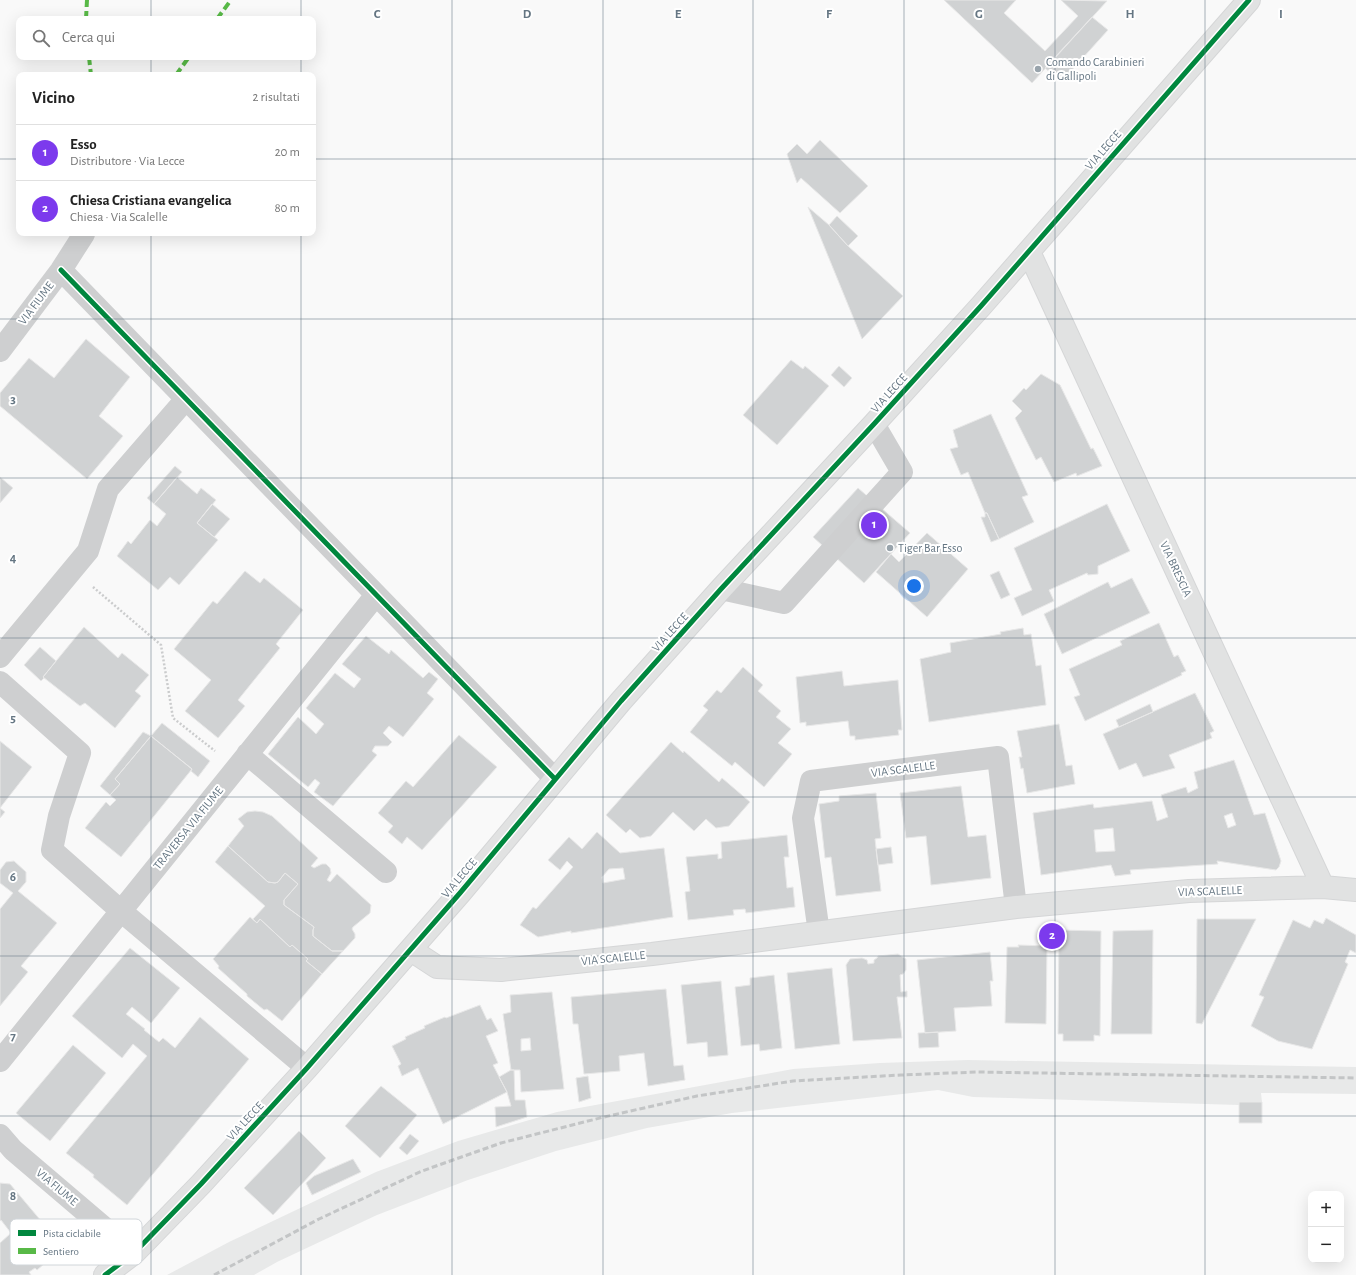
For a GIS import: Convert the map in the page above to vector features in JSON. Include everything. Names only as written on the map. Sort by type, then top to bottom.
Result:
[{"type":"main road","name":"VIA LECCE","points":[[142,1244],[201,1184],[307,1068],[460,893],[621,701],[721,589],[874,424],[1029,252],[1084,187],[1249,0]]},
{"type":"main road","name":"VIA BRESCIA","points":[[1029,252],[1323,887]]},
{"type":"main road","name":"VIA SCALELLE","points":[[411,950],[437,968],[501,970],[652,954],[1016,907],[1189,891],[1323,887],[1356,890]]},
{"type":"main road","name":"VIA LECCE","points":[[105,1275],[118,1265]]},
{"type":"street","name":"VIA FIUME","points":[[0,351],[61,270],[83,236]]},
{"type":"street","points":[[61,270],[555,779]]},
{"type":"street","points":[[0,657],[88,551],[108,489],[186,399]]},
{"type":"street","points":[[721,589],[784,603],[902,472],[874,424]]},
{"type":"street","name":"TRAVERSA VIA FIUME","points":[[1,1056],[121,911],[376,595]]},
{"type":"street","points":[[0,682],[80,753],[59,816],[52,850],[121,911],[307,1068]]},
{"type":"street","name":"VIA SCALELLE","points":[[819,933],[802,818],[810,781],[998,757],[1016,907]]},
{"type":"street","points":[[242,761],[386,872]]},
{"type":"street","name":"VIA FIUME","points":[[4,1148],[93,1219]]},
{"type":"path","points":[[73,570],[161,645],[173,718],[242,761]]},
{"type":"shaded area","points":[[968,1060],[1356,1067],[1356,1094],[1261,1093],[1262,1102],[1239,1102],[1239,1105],[973,1097],[938,1090],[732,1113],[647,1128],[556,1151],[468,1180],[377,1215],[277,1262],[254,1275],[167,1275],[229,1242],[376,1172],[458,1141],[557,1112],[793,1069],[880,1063]]},
{"type":"building","points":[[944,0],[1016,0],[1004,13],[1045,51],[1078,16],[1061,0],[1107,1],[1032,83]]},
{"type":"building","points":[[1092,17],[1108,30],[1061,82],[1045,68]]},
{"type":"building","points":[[820,140],[868,186],[840,213],[801,178],[797,183],[787,154],[797,144],[807,154]]},
{"type":"building","points":[[808,207],[829,225],[848,246],[903,296],[862,339]]},
{"type":"building","points":[[837,216],[858,236],[848,246],[829,225]]},
{"type":"building","points":[[86,339],[130,377],[99,416],[123,436],[87,479],[0,406],[0,393],[29,358],[54,378]]},
{"type":"building","points":[[791,360],[803,369],[805,366],[829,386],[777,445],[743,415]]},
{"type":"building","points":[[839,366],[852,378],[844,387],[831,375]]},
{"type":"building","points":[[1041,374],[1060,385],[1091,449],[1093,448],[1102,466],[1077,476],[1076,473],[1054,482],[1041,457],[1036,460],[1015,418],[1022,411],[1012,401],[1024,388],[1026,390]]},
{"type":"building","points":[[991,414],[1028,495],[1022,497],[1034,522],[999,539],[987,513],[985,513],[968,472],[961,475],[950,449],[958,447],[953,430]]},
{"type":"building","points":[[175,466],[182,472],[154,504],[147,498]]},
{"type":"building","points":[[0,477],[13,488],[0,503]]},
{"type":"building","points":[[177,477],[197,494],[201,488],[216,500],[197,523],[218,540],[179,585],[170,577],[158,590],[117,556],[128,541],[131,544],[150,520],[157,526],[166,514],[154,504]]},
{"type":"building","points":[[858,488],[910,533],[864,583],[813,537]]},
{"type":"building","points":[[212,504],[230,519],[214,537],[197,523]]},
{"type":"building","points":[[1107,504],[1130,551],[1098,566],[1098,574],[1088,575],[1087,573],[1049,590],[1054,601],[1022,616],[1014,598],[1032,590],[1014,548]]},
{"type":"building","points":[[985,513],[987,513],[999,539],[991,542],[981,517],[985,517]]},
{"type":"building","points":[[927,533],[968,569],[927,617],[876,572],[891,554],[899,562]]},
{"type":"building","points":[[245,571],[260,583],[264,578],[303,610],[276,644],[280,648],[238,700],[245,706],[218,738],[185,711],[211,680],[174,649],[213,601],[217,604]]},
{"type":"building","points":[[999,571],[1010,595],[1001,599],[990,575]]},
{"type":"building","points":[[1132,578],[1150,613],[1062,654],[1044,614],[1108,582],[1111,588]]},
{"type":"building","points":[[1159,623],[1174,657],[1178,655],[1186,671],[1181,673],[1182,675],[1085,721],[1074,697],[1080,695],[1069,669],[1122,645],[1120,641]]},
{"type":"building","points":[[84,627],[118,658],[122,653],[149,675],[135,691],[141,696],[115,728],[85,703],[80,706],[43,677]]},
{"type":"building","points":[[1023,628],[1024,635],[1031,634],[1036,666],[1041,665],[1046,705],[929,722],[920,659],[951,652],[950,643],[1001,634],[1000,632]]},
{"type":"building","points":[[366,636],[389,654],[391,650],[423,678],[429,672],[438,679],[427,693],[434,699],[403,737],[389,726],[383,733],[392,742],[388,746],[375,746],[372,751],[377,755],[333,806],[314,792],[320,783],[315,779],[308,787],[268,754],[298,717],[316,734],[324,724],[306,708],[335,673],[354,688],[361,679],[342,664]]},
{"type":"building","points":[[40,647],[56,661],[41,681],[24,665]]},
{"type":"building","points":[[743,667],[763,685],[758,691],[781,711],[776,717],[791,729],[778,743],[792,754],[764,787],[735,762],[732,766],[690,732],[708,710],[703,706],[717,690],[721,693]]},
{"type":"building","points":[[842,671],[844,686],[898,680],[902,730],[898,730],[899,735],[855,740],[855,736],[850,736],[848,721],[806,726],[806,722],[800,723],[796,677]]},
{"type":"building","points":[[1195,693],[1214,731],[1210,733],[1212,738],[1169,755],[1175,768],[1143,777],[1136,763],[1119,770],[1103,734]]},
{"type":"building","points":[[1150,704],[1153,712],[1119,727],[1116,720]]},
{"type":"building","points":[[162,723],[210,761],[198,777],[191,771],[192,769],[151,736]]},
{"type":"building","points":[[1059,724],[1066,766],[1072,765],[1075,784],[1027,793],[1023,768],[1021,769],[1019,757],[1022,757],[1017,731]]},
{"type":"building","points":[[143,732],[151,736],[115,779],[120,784],[110,795],[100,786]]},
{"type":"building","points":[[459,735],[497,767],[422,850],[407,837],[402,844],[388,832],[393,826],[378,813],[406,781],[413,787]]},
{"type":"building","points":[[151,736],[192,769],[121,857],[85,828],[106,802],[110,806],[116,800],[110,795],[120,784],[115,779]]},
{"type":"building","points":[[0,741],[32,767],[0,808]]},
{"type":"building","points":[[671,742],[683,753],[684,751],[719,782],[722,778],[750,802],[729,826],[716,828],[706,819],[694,831],[673,812],[651,836],[640,838],[630,829],[626,833],[606,815]]},
{"type":"building","points":[[1234,760],[1254,815],[1265,813],[1281,861],[1276,870],[1217,861],[1218,864],[1130,870],[1131,874],[1115,876],[1111,865],[1041,875],[1033,813],[1093,804],[1094,808],[1152,801],[1157,821],[1168,817],[1161,795],[1186,787],[1188,793],[1198,788],[1194,772]],"holes":[[[1232,813],[1236,825],[1228,828],[1224,816]],[[1113,828],[1115,851],[1096,852],[1094,830]]]},
{"type":"building","points":[[961,786],[968,837],[986,835],[991,878],[931,885],[926,836],[906,838],[900,793]]},
{"type":"building","points":[[876,793],[881,838],[875,839],[881,891],[836,896],[831,857],[825,858],[819,804],[839,801],[839,796]]},
{"type":"building","points":[[0,808],[5,812],[0,818]]},
{"type":"building","points":[[247,812],[263,812],[272,816],[318,858],[311,866],[314,868],[322,864],[326,864],[330,868],[331,873],[327,880],[330,882],[337,874],[371,905],[370,913],[353,927],[352,929],[355,934],[355,938],[343,951],[332,951],[313,936],[314,927],[284,905],[284,900],[298,884],[285,873],[278,882],[268,882],[228,846],[244,826],[238,819]]},
{"type":"building","points":[[597,832],[620,853],[664,848],[673,917],[538,937],[520,925],[533,907],[536,909],[573,867],[567,861],[560,870],[548,860],[569,837],[582,849]],"holes":[[[623,868],[625,879],[603,883],[602,877],[609,869]]]},
{"type":"building","points":[[787,835],[789,857],[784,857],[787,888],[793,887],[795,907],[746,913],[745,909],[733,910],[734,915],[688,920],[685,892],[690,891],[686,857],[718,854],[718,859],[722,858],[721,842]]},
{"type":"building","points":[[228,846],[268,882],[278,882],[285,873],[298,884],[284,900],[284,905],[314,927],[313,936],[332,951],[343,951],[322,974],[306,961],[308,959],[292,945],[290,947],[260,919],[257,923],[253,919],[265,906],[215,862]]},
{"type":"building","points":[[891,847],[893,863],[878,865],[876,849]]},
{"type":"building","points":[[14,861],[26,872],[26,882],[18,891],[57,923],[21,966],[28,972],[0,1006],[0,909],[13,893],[0,883],[0,870],[6,862]]},
{"type":"building","points":[[250,917],[257,923],[260,919],[290,947],[292,945],[308,959],[306,961],[322,974],[282,1021],[267,1009],[264,1010],[247,996],[247,994],[218,968],[219,966],[213,959]]},
{"type":"building","points":[[1326,918],[1356,935],[1356,953],[1350,950],[1345,962],[1348,964],[1312,1049],[1278,1041],[1251,1026],[1264,997],[1259,995],[1293,920],[1310,928],[1314,920],[1323,924]]},
{"type":"building","points":[[1197,919],[1256,919],[1202,1024],[1196,1023]]},
{"type":"building","points":[[1059,930],[1101,931],[1100,1036],[1094,1035],[1094,1041],[1063,1041],[1063,1034],[1058,1034]]},
{"type":"building","points":[[1153,930],[1152,1034],[1111,1034],[1113,931]]},
{"type":"building","points":[[1018,945],[1047,946],[1046,1024],[1005,1023],[1007,947],[1019,947]]},
{"type":"building","points":[[130,948],[180,988],[151,1023],[132,1007],[126,1014],[159,1042],[163,1038],[175,1048],[200,1017],[249,1059],[127,1205],[93,1177],[94,1175],[66,1153],[147,1056],[133,1044],[122,1058],[72,1016]]},
{"type":"building","points":[[990,952],[993,981],[990,981],[992,1006],[954,1008],[956,1031],[925,1033],[917,960]]},
{"type":"building","points":[[898,954],[906,959],[906,970],[900,975],[901,992],[907,991],[907,997],[897,997],[902,1038],[853,1041],[846,965],[850,959],[862,958],[867,960],[868,964],[874,963],[874,960],[878,956]]},
{"type":"building","points":[[832,968],[840,1044],[795,1049],[787,973]]},
{"type":"building","points":[[774,975],[782,1048],[760,1051],[759,1044],[741,1046],[735,987],[750,985],[750,978]]},
{"type":"building","points":[[721,981],[728,1055],[708,1057],[707,1042],[687,1044],[681,985]]},
{"type":"building","points":[[666,989],[674,1066],[683,1065],[685,1080],[648,1086],[644,1053],[619,1056],[620,1071],[584,1074],[578,1024],[573,1024],[571,997]]},
{"type":"building","points":[[552,992],[564,1089],[521,1092],[520,1070],[511,1070],[503,1014],[511,1012],[510,995]],"holes":[[[530,1038],[531,1050],[521,1051],[521,1039]]]},
{"type":"building","points":[[480,1005],[487,1020],[491,1018],[498,1031],[486,1036],[498,1063],[493,1065],[507,1092],[443,1124],[418,1068],[402,1076],[398,1066],[401,1064],[392,1046],[406,1039],[405,1037],[425,1028],[424,1026]]},
{"type":"building","points":[[938,1032],[939,1047],[919,1048],[918,1033]]},
{"type":"building","points":[[73,1045],[106,1073],[50,1141],[16,1113]]},
{"type":"building","points":[[511,1070],[514,1070],[515,1100],[525,1100],[527,1117],[496,1127],[495,1107],[511,1106],[507,1092],[499,1077]]},
{"type":"building","points":[[588,1076],[591,1098],[579,1102],[576,1078]]},
{"type":"building","points":[[381,1086],[417,1115],[380,1158],[345,1126]]},
{"type":"building","points":[[1239,1102],[1262,1102],[1262,1123],[1239,1123]]},
{"type":"building","points":[[299,1131],[326,1158],[273,1215],[244,1188]]},
{"type":"building","points":[[410,1134],[419,1141],[407,1155],[399,1148]]},
{"type":"building","points":[[353,1159],[361,1172],[312,1195],[306,1183],[314,1176]]},
{"type":"building","points":[[0,1183],[10,1184],[39,1219],[10,1219],[10,1232],[1,1220],[0,1221]]},
{"type":"building","points":[[10,1234],[10,1265],[43,1265],[37,1270],[35,1268],[29,1272],[31,1275],[0,1275],[0,1243]]},
{"type":"railway","points":[[214,1275],[319,1219],[422,1171],[501,1143],[604,1117],[697,1096],[793,1081],[977,1072],[1356,1078]]},
{"type":"marked path","points":[[86,16],[87,0]]},
{"type":"marked path","points":[[219,16],[231,0]]},
{"type":"marked path","points":[[89,60],[91,72]]},
{"type":"marked path","points":[[178,72],[187,60]]},
{"type":"cycle path","points":[[142,1245],[201,1184],[307,1068],[460,893],[621,701],[721,589],[981,306],[1249,0]]},
{"type":"cycle path","points":[[61,270],[555,779]]},
{"type":"cycle path","points":[[105,1275],[118,1265]]},
{"type":"place","name":"Comando Carabinieri di Gallipoli","points":[[1038,69]]},
{"type":"place","name":"Esso","points":[[874,525]]},
{"type":"place","name":"Tiger Bar Esso","points":[[890,548]]},
{"type":"place","name":"Chiesa Cristiana evangelica","points":[[1052,936]]}]
